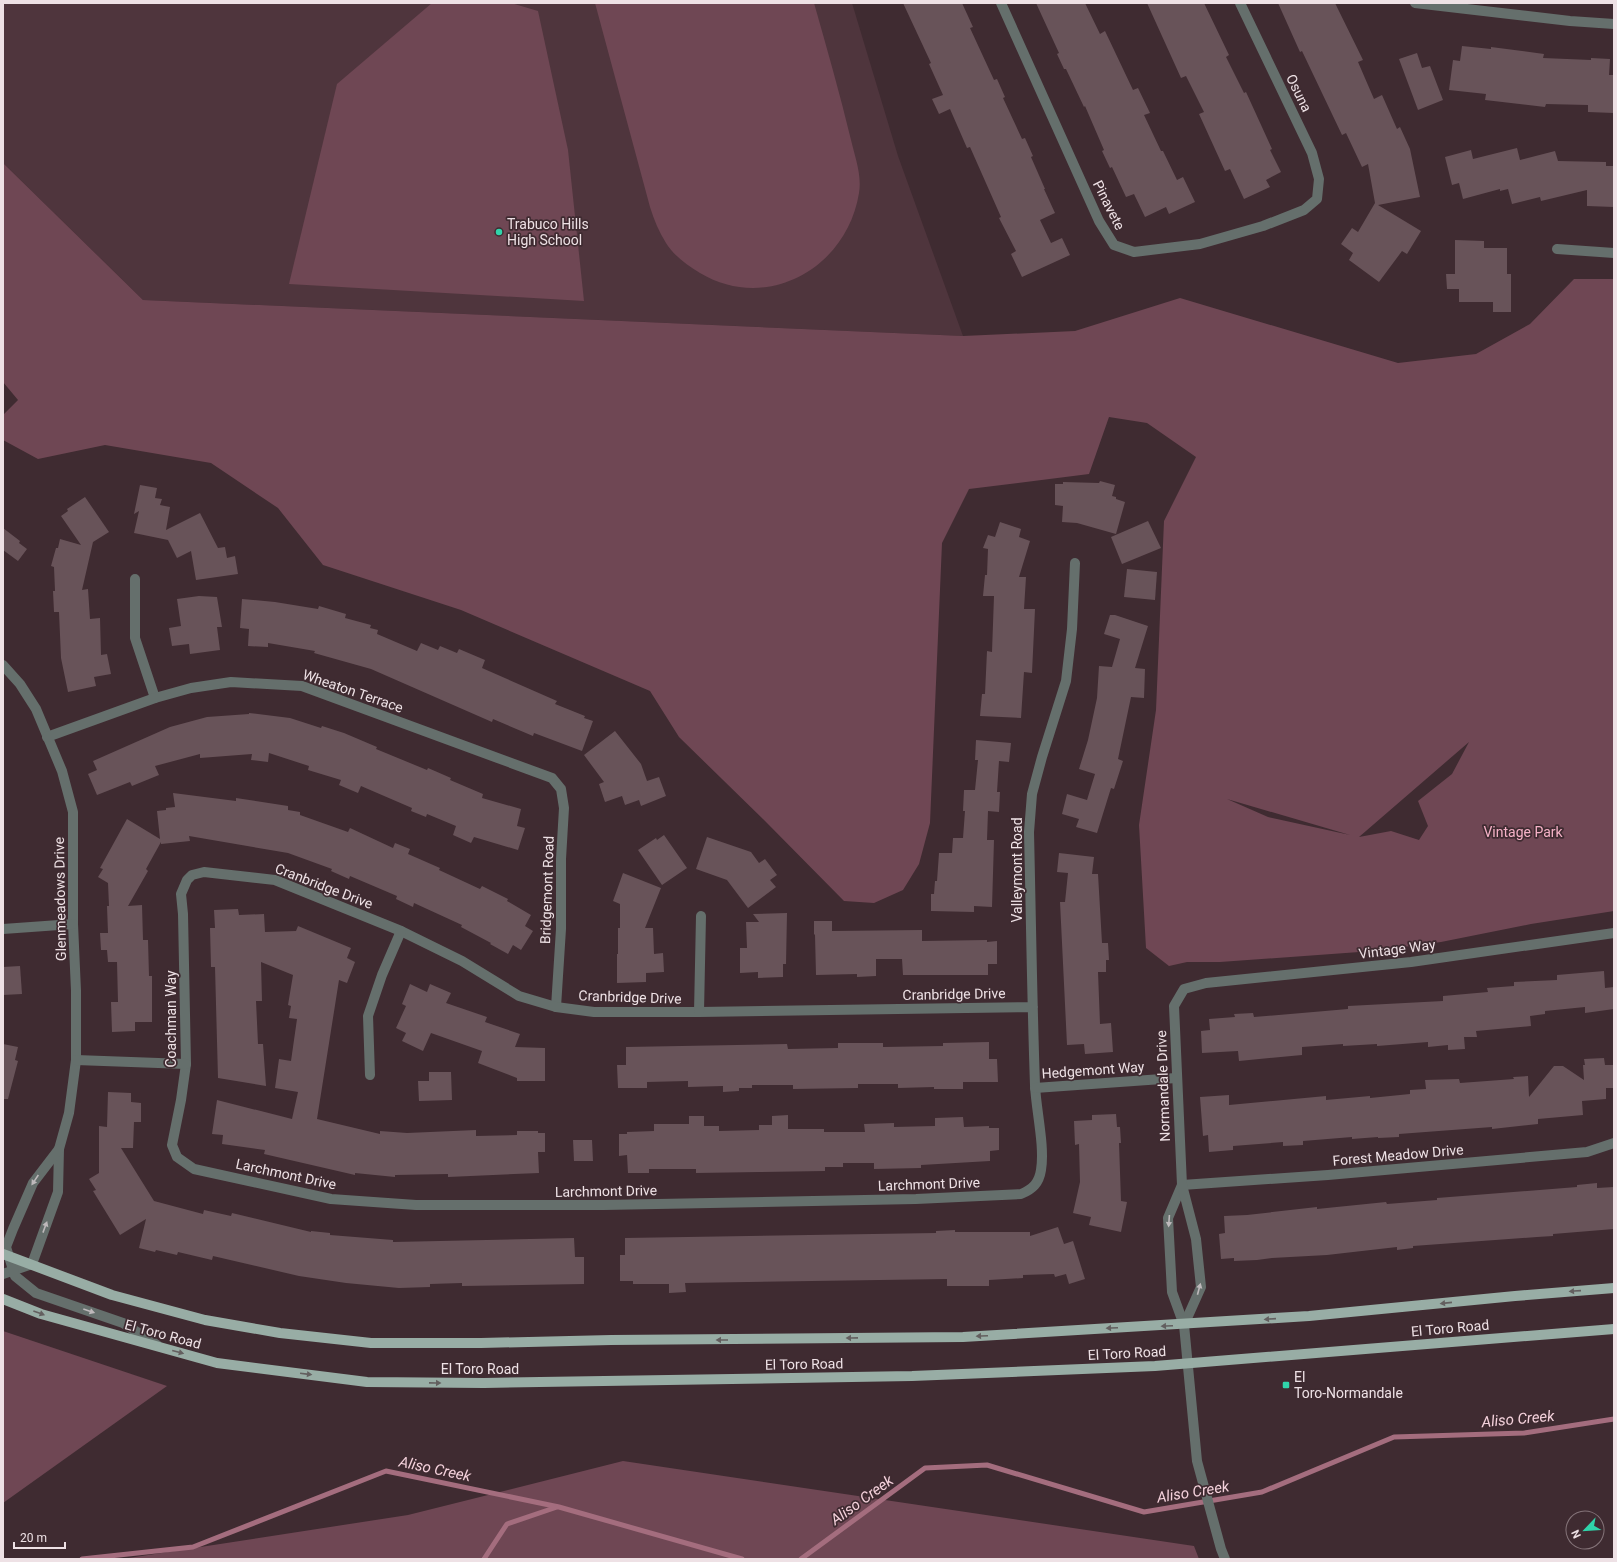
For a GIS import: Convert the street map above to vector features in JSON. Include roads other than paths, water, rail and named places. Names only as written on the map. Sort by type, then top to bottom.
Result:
[{"type":"main road","name":"El Toro Road","points":[[6,1256],[32,1264],[112,1295],[205,1320],[280,1333],[371,1343],[963,1337],[1184,1325],[1309,1316],[1614,1288]]},
{"type":"main road","name":"El Toro Road","points":[[3,1299],[41,1314],[217,1363],[367,1382],[484,1383],[904,1376],[1187,1364],[1614,1329]]},
{"type":"street","name":"Pinavete","points":[[1001,3],[1099,221],[1114,245],[1134,252],[1200,244],[1263,226],[1304,210],[1317,199]]},
{"type":"street","name":"Osuna","points":[[1240,3],[1312,153],[1319,178],[1317,199]]},
{"type":"street","points":[[1415,3],[1570,21],[1614,24]]},
{"type":"street","points":[[1557,249],[1614,253]]},
{"type":"street","name":"Valleymont Road","points":[[1038,1181],[1042,1157],[1035,1088],[1029,832],[1032,794],[1066,682],[1072,630],[1075,563]]},
{"type":"street","points":[[134,579],[135,638],[155,698]]},
{"type":"street","name":"Glenmeadows Drive","points":[[3,665],[20,684],[32,703],[62,771],[73,812],[73,924],[76,991],[76,1060],[69,1113],[59,1149],[58,1192],[32,1264]]},
{"type":"street","name":"Wheaton Terrace","points":[[47,737],[155,698],[191,688],[231,682],[302,686],[552,778]]},
{"type":"street","name":"Bridgemont Road","points":[[552,778],[561,789],[564,808],[561,859],[561,929],[556,1007]]},
{"type":"street","name":"Cranbridge Drive","points":[[187,880],[192,875],[204,872],[275,880],[401,931],[462,960],[519,996],[556,1007],[594,1012],[699,1012],[1033,1007]]},
{"type":"street","name":"Coachman Way","points":[[177,1157],[172,1145],[181,1100],[186,1064],[183,914],[181,894],[187,880]]},
{"type":"street","points":[[699,1012],[700,916]]},
{"type":"street","points":[[3,929],[73,924]]},
{"type":"street","points":[[370,1075],[368,1016],[382,975],[401,931]]},
{"type":"street","name":"Vintage Way","points":[[1184,989],[1206,982],[1411,962],[1614,933]]},
{"type":"street","name":"Normandale Drive","points":[[1184,989],[1174,1006],[1176,1078],[1182,1185],[1196,1239],[1201,1287],[1184,1325]]},
{"type":"street","points":[[76,1060],[186,1064]]},
{"type":"street","name":"Hedgemont Way","points":[[1035,1088],[1176,1078]]},
{"type":"street","name":"Forest Meadow Drive","points":[[1182,1185],[1328,1175],[1587,1152],[1614,1143]]},
{"type":"street","name":"Glenmeadows Drive","points":[[59,1149],[33,1183],[6,1247],[6,1256],[15,1276],[36,1293],[123,1322],[160,1347]]},
{"type":"street","name":"Larchmont Drive","points":[[177,1157],[194,1169],[331,1199],[416,1205],[552,1206],[916,1199],[1021,1194],[1032,1189],[1038,1181]]},
{"type":"street","name":"Normandale Drive","points":[[1182,1185],[1168,1218],[1172,1292],[1184,1325],[1197,1461],[1225,1559]]},
{"type":"street","points":[[3,1274],[32,1264]]},
{"type":"waterway","name":"Aliso Creek","points":[[801,1559],[925,1468],[987,1465],[1144,1512],[1262,1492],[1394,1437],[1524,1433],[1614,1419]]},
{"type":"waterway","name":"Aliso Creek","points":[[82,1559],[193,1547],[386,1471],[559,1507],[742,1559]]},
{"type":"waterway","points":[[484,1559],[507,1524],[557,1507]]},
{"type":"place","name":"Trabuco Hills High School","points":[[499,232]]},
{"type":"place","name":"El Toro-Normandale","points":[[1286,1385]]},
{"type":"park label","name":"Vintage Park","points":[[1523,832]]}]
